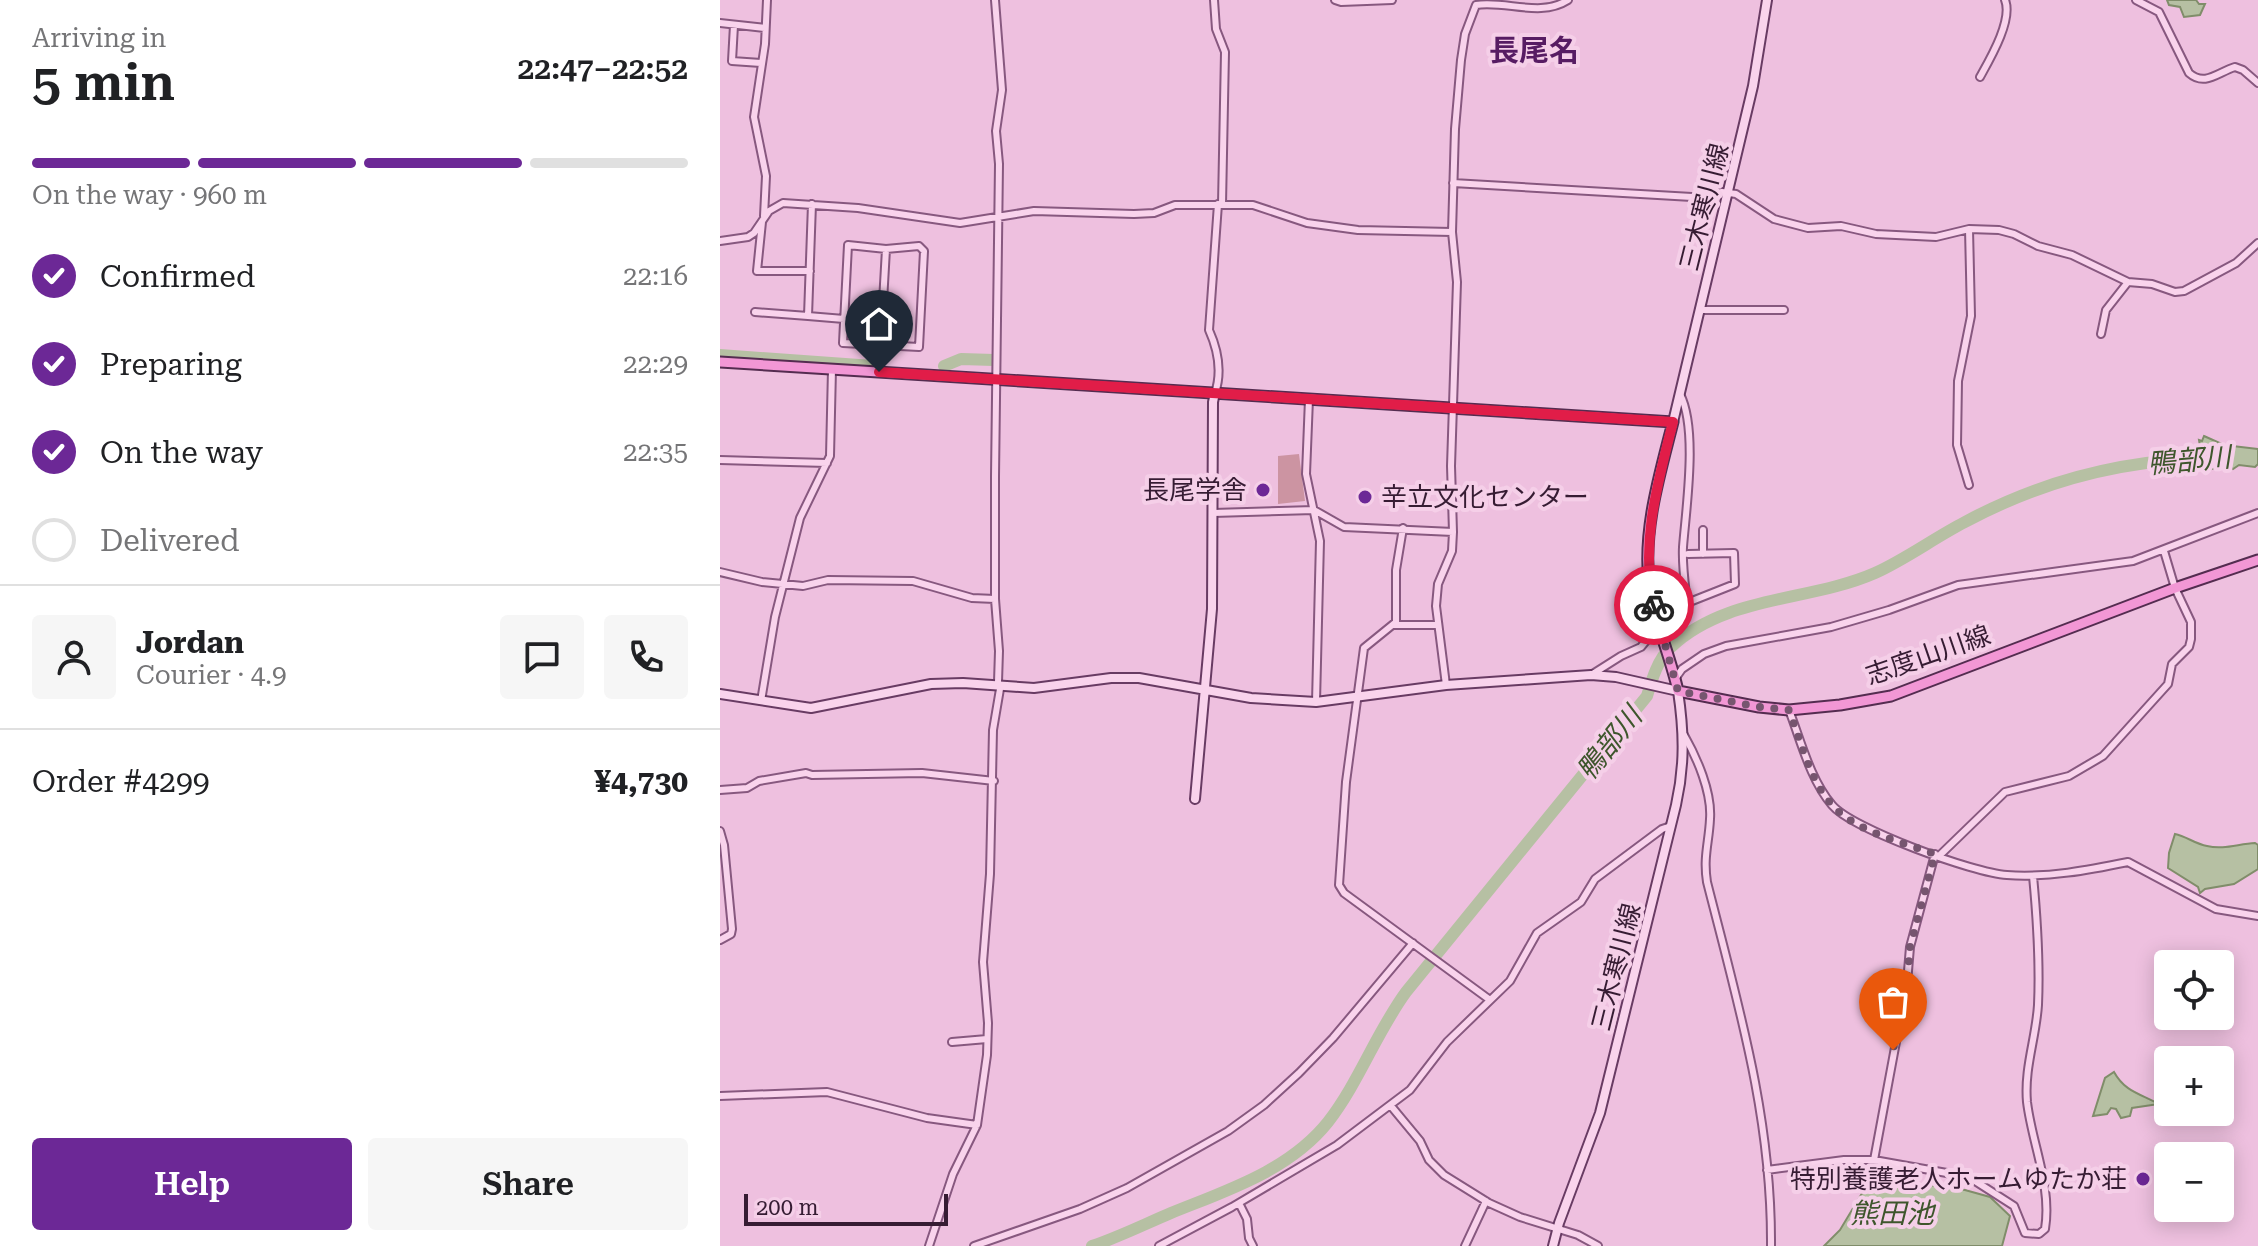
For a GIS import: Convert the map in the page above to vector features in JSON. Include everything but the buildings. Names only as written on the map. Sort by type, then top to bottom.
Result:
[{"type":"main road","points":[[720,362],[1673,422],[1648,540],[1649,580],[1659,628],[1678,691]]},
{"type":"main road","name":"志度山川線","points":[[1678,691],[1789,710],[1891,696],[2175,588],[2258,560]]},
{"type":"street","points":[[767,0],[754,117],[766,176],[757,271],[810,271]]},
{"type":"street","points":[[929,1246],[953,1174],[977,1125],[987,1039],[983,962],[989,900],[993,730],[999,685],[995,599],[999,164],[996,131],[1002,90],[995,0]]},
{"type":"street","points":[[1195,799],[1212,609],[1213,402],[1218,385],[1218,349],[1209,330],[1220,204],[1225,52],[1216,29],[1214,0]]},
{"type":"street","points":[[1335,0],[1391,0]]},
{"type":"street","points":[[1446,685],[1436,606],[1438,584],[1452,551],[1453,532],[1452,408],[1457,282],[1452,232],[1453,183],[1465,34],[1474,2],[1489,0],[1545,8],[1568,0]]},
{"type":"street","name":"三木寒川線","points":[[1673,422],[1753,86],[1767,0]]},
{"type":"street","points":[[1980,77],[1993,53],[2008,12],[2005,0]]},
{"type":"street","points":[[2136,0],[2159,12],[2189,73],[2195,78],[2210,79],[2235,67],[2258,83]]},
{"type":"street","points":[[720,23],[765,28]]},
{"type":"street","points":[[734,25],[732,61],[761,63]]},
{"type":"street","points":[[1453,183],[1692,197],[1722,192],[1736,194],[1774,219],[1800,227],[1841,226],[1876,234],[1936,237],[1969,229],[1999,230],[2038,246],[2072,255],[2128,282],[2152,284],[2175,292],[2184,291],[2236,263],[2258,243]]},
{"type":"street","points":[[808,316],[812,204]]},
{"type":"street","points":[[720,241],[748,237],[776,205],[812,204],[960,223],[1040,211],[1154,213],[1175,205],[1253,205],[1307,223],[1358,230],[1452,232]]},
{"type":"street","points":[[1969,229],[1971,316],[1958,381],[1957,445],[1969,485]]},
{"type":"street","points":[[848,245],[886,249],[919,246],[924,251],[919,347],[843,343],[848,245]]},
{"type":"street","points":[[879,372],[886,249]]},
{"type":"street","points":[[2101,334],[2106,310],[2128,282]]},
{"type":"street","points":[[1699,310],[1784,310]]},
{"type":"street","points":[[755,312],[844,319]]},
{"type":"street","points":[[761,701],[782,585],[800,518],[830,456],[832,369]]},
{"type":"street","points":[[1680,394],[1685,403],[1688,431],[1688,508],[1683,559],[1687,603]]},
{"type":"street","points":[[1309,399],[1306,474],[1320,541],[1316,702]]},
{"type":"street","points":[[720,460],[827,463]]},
{"type":"street","points":[[1213,513],[1314,510],[1344,527],[1453,532]]},
{"type":"street","points":[[1675,678],[1682,669],[1704,654],[1726,646],[1831,627],[1898,607],[1949,587],[2125,563],[2164,551],[2258,513]]},
{"type":"street","points":[[1403,528],[1396,570],[1396,622],[1364,648],[1346,782],[1339,885],[1344,893],[1490,1000]]},
{"type":"street","points":[[1703,530],[1703,554]]},
{"type":"street","points":[[1874,1160],[1907,983],[1910,947],[1937,855],[2005,792],[2069,776],[2103,756],[2168,684],[2172,664],[2189,647],[2191,622],[2175,588],[2164,551]]},
{"type":"street","points":[[1591,675],[1641,647],[1687,603],[1735,584],[1734,553],[1688,554]]},
{"type":"street","points":[[720,572],[782,585],[803,586],[828,580],[913,581],[972,598],[995,599]]},
{"type":"street","points":[[1393,625],[1437,625]]},
{"type":"street","points":[[720,694],[811,708],[931,684],[1050,687],[1123,677],[1251,698],[1316,702],[1446,685],[1591,675],[1678,691]]},
{"type":"street","name":"三木寒川線","points":[[1553,1246],[1600,1113],[1682,779],[1684,735],[1678,691]]},
{"type":"street","points":[[1789,710],[1814,774],[1832,805],[1843,816],[1870,831],[1999,875],[2033,876],[2128,862],[2216,909],[2258,916]]},
{"type":"street","points":[[1684,735],[1692,748],[1710,807],[1704,868],[1753,1062],[1767,1170],[1771,1246]]},
{"type":"street","points":[[720,790],[747,788],[759,781],[806,773],[882,776],[922,773],[994,781]]},
{"type":"street","points":[[1159,1246],[1337,1145],[1391,1106],[1410,1090],[1447,1042],[1519,969],[1537,933],[1581,902],[1595,879],[1665,827],[1671,826]]},
{"type":"street","points":[[720,831],[732,929],[731,934],[720,940]]},
{"type":"street","points":[[1767,1170],[1844,1160],[1874,1160],[1958,1175],[1975,1181],[2014,1206],[2025,1233],[2039,1234],[2045,1229],[2046,1194],[2027,1102],[2026,1074],[2038,1008],[2033,876]]},
{"type":"street","points":[[974,1246],[1080,1209],[1127,1188],[1228,1131],[1264,1105],[1299,1073],[1415,945]]},
{"type":"street","points":[[952,1042],[987,1039]]},
{"type":"street","points":[[720,1096],[827,1092],[927,1118],[977,1125]]},
{"type":"street","points":[[1391,1106],[1420,1141],[1429,1160],[1444,1175],[1486,1201],[1520,1217],[1578,1235],[1598,1246]]},
{"type":"street","points":[[1465,1246],[1486,1201]]},
{"type":"street","points":[[1239,1203],[1247,1219],[1253,1246]]},
{"type":"shaded area","points":[[1299,454],[1305,501],[1278,504],[1278,456]]},
{"type":"water","points":[[2167,0],[2196,0],[2199,4],[2205,4],[2200,15],[2184,17],[2180,7],[2169,5]]},
{"type":"water","points":[[2204,436],[2224,445],[2258,449],[2258,464],[2255,467],[2239,465],[2233,469],[2227,465],[2204,471],[2199,440],[2202,441]]},
{"type":"water","points":[[2175,834],[2213,847],[2255,843],[2258,845],[2258,869],[2234,884],[2205,889],[2200,893],[2198,887],[2168,868]]},
{"type":"water","points":[[2114,1072],[2128,1088],[2154,1101],[2154,1105],[2132,1108],[2130,1116],[2121,1118],[2116,1109],[2111,1108],[2107,1114],[2093,1116],[2105,1078]]},
{"type":"water","name":"熊田池","points":[[1885,1179],[1965,1190],[1990,1197],[2010,1216],[2002,1246],[1824,1246],[1840,1230],[1864,1190]]},
{"type":"waterway","points":[[720,355],[873,366]]},
{"type":"waterway","points":[[944,366],[961,359],[994,360]]},
{"type":"waterway","name":"鴨部川","points":[[1092,1246],[1255,1178],[1295,1154],[1312,1139],[1339,1107],[1406,992],[1647,696],[1662,657],[1693,630],[1742,608],[1875,573],[1954,528],[2024,494],[2117,468],[2215,458]]},
{"type":"way so far","points":[[1654,605],[1678,691],[1789,710],[1822,792],[1843,816],[1870,831],[1935,854],[1910,947],[1907,983],[1893,1050]]},
{"type":"place","name":"長尾学舎","points":[[1263,490]]},
{"type":"place","name":"辛立文化センター","points":[[1365,497]]},
{"type":"place","name":"特別養護老人ホームゆたか荘","points":[[2143,1179]]},
{"type":"district","name":"長尾名","points":[[1534,51]]},
{"type":"route","points":[[879,372],[1673,422],[1648,540],[1649,580],[1654,605]]}]
